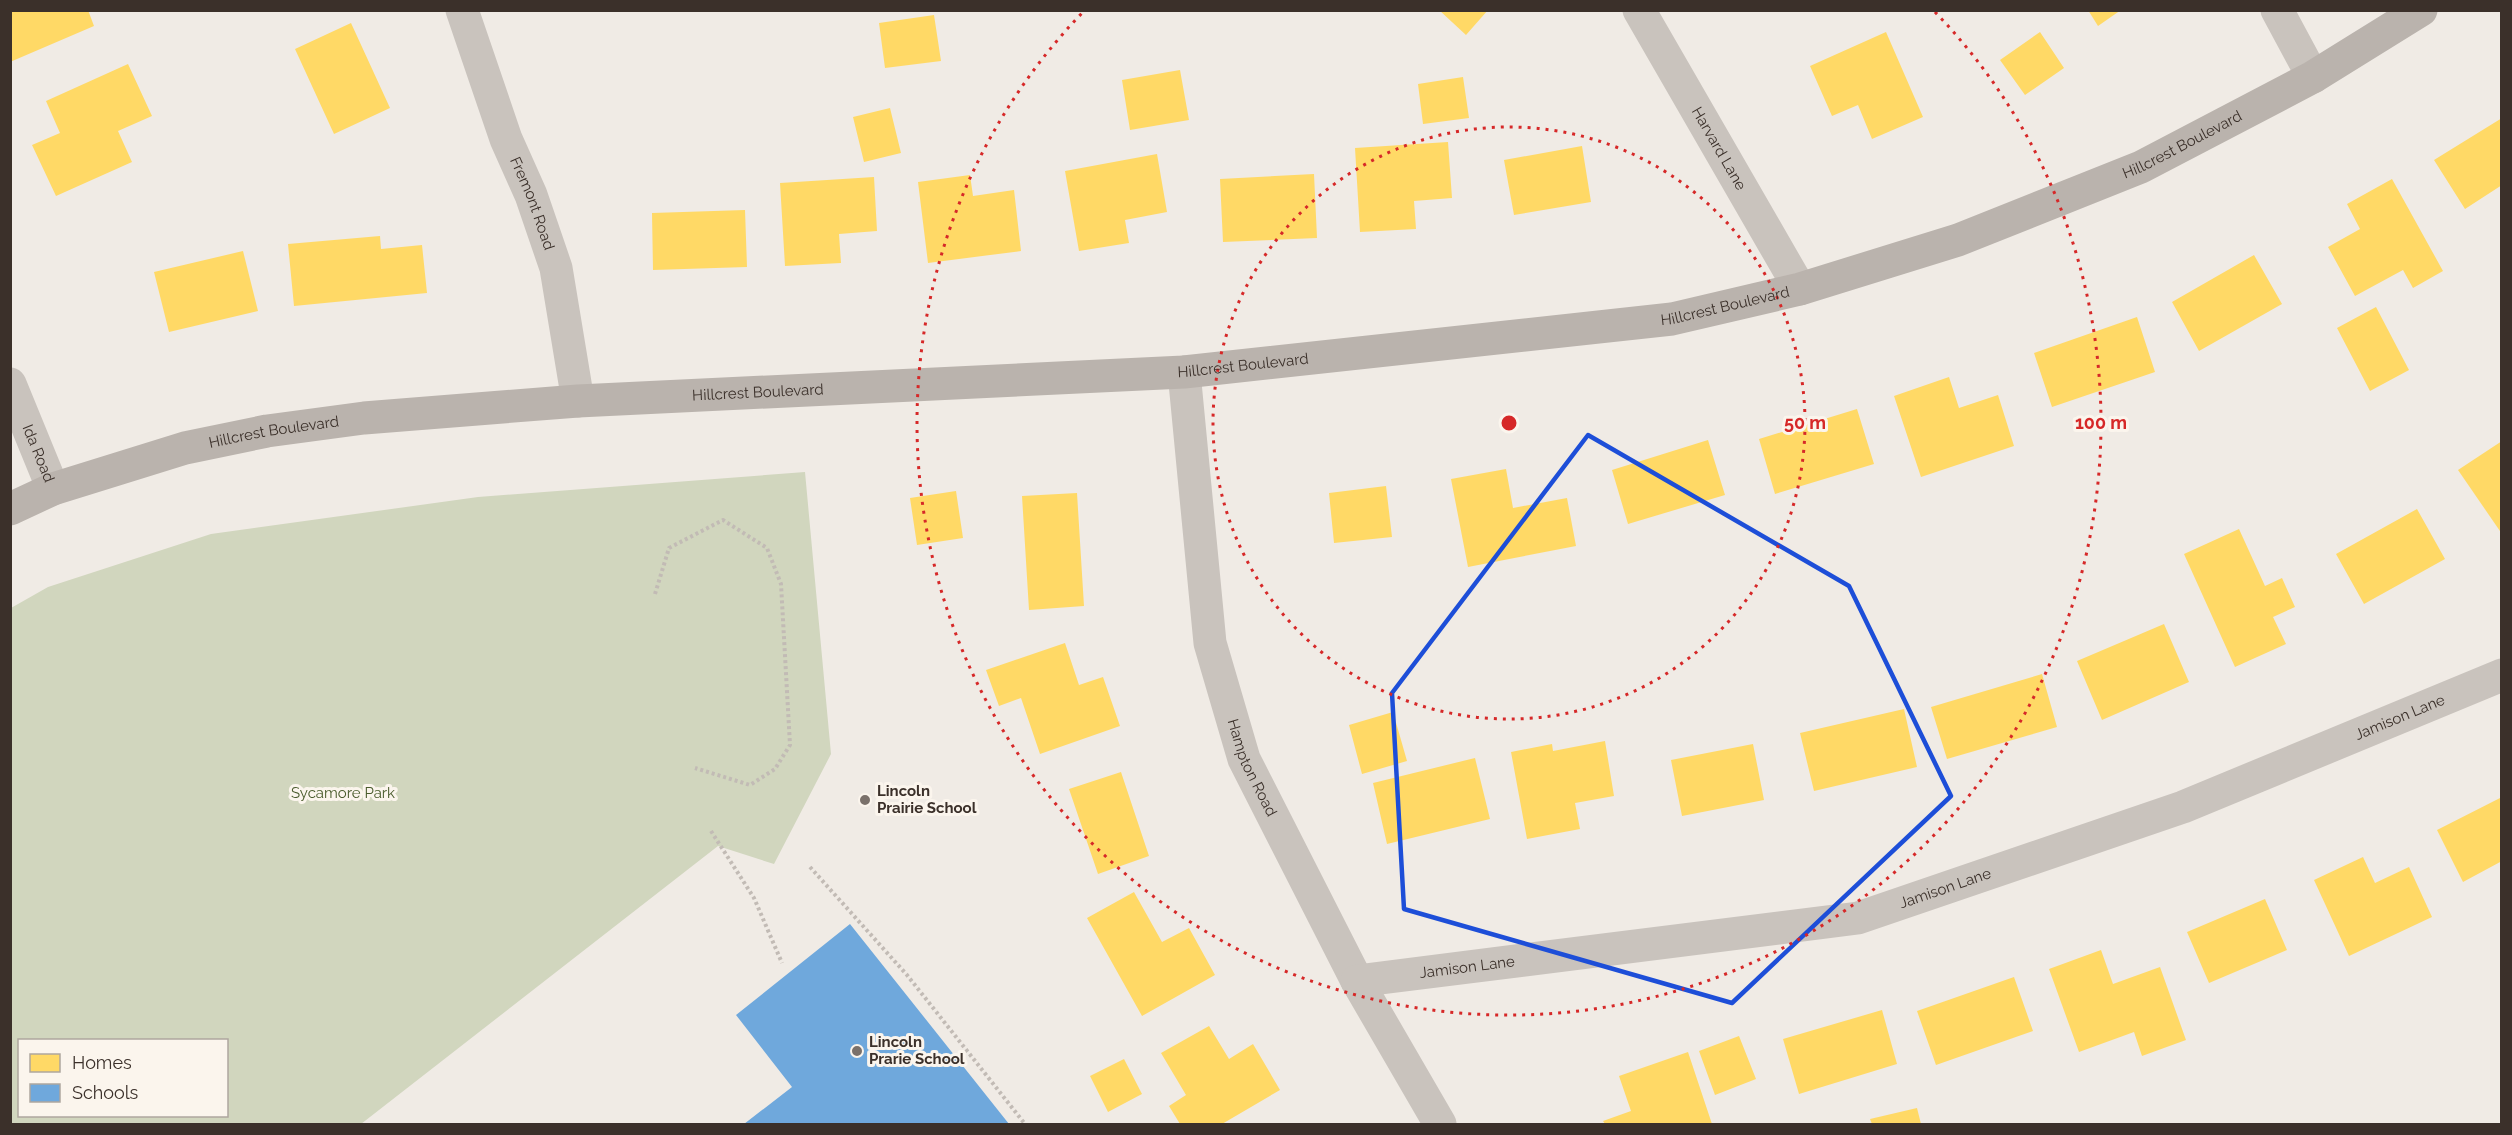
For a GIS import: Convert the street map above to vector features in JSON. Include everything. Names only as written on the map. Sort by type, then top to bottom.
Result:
[{"type":"street","name":"Fremont Road","points":[[462,10],[506,139],[531,195],[556,268],[578,401]]},
{"type":"street","name":"Harvard Lane","points":[[1639,10],[1800,289]]},
{"type":"street","points":[[2277,10],[2313,77]]},
{"type":"street","name":"Hillcrest Boulevard","points":[[10,509],[53,489],[185,448],[267,431],[364,418],[578,401],[1184,372],[1672,319],[1800,289],[1958,240],[2141,167],[2313,77],[2421,10]]},
{"type":"street","name":"Hampton Road","points":[[1184,372],[1210,643],[1244,759],[1357,981],[1440,1125]]},
{"type":"street","name":"Ida Road","points":[[10,384],[53,489]]},
{"type":"street","name":"Jamison Lane","points":[[1357,981],[1858,918],[2182,807],[2502,675]]},
{"type":"path","points":[[655,594],[669,548],[723,520],[767,548],[782,584],[790,745],[774,769],[750,784],[694,768]]},
{"type":"path","points":[[711,831],[753,898],[782,963]]},
{"type":"path","points":[[810,867],[907,975],[1025,1125]]},
{"type":"highlighted area","points":[[1588,435],[1849,586],[1951,796],[1732,1003],[1404,909],[1392,693]]},
{"type":"green space","name":"Sycamore Park","points":[[805,472],[831,754],[774,864],[718,846],[361,1124],[11,1124],[11,608],[48,587],[211,534],[478,497]]},
{"type":"building: Homes","points":[[10,10],[88,10],[94,26],[10,62]]},
{"type":"building: Homes","points":[[1439,10],[1488,10],[1466,35]]},
{"type":"building: Homes","points":[[2088,10],[2121,10],[2098,26]]},
{"type":"building: Homes","points":[[934,15],[941,61],[885,68],[879,23]]},
{"type":"building: Homes","points":[[351,23],[390,108],[334,134],[295,49]]},
{"type":"building: Homes","points":[[1886,32],[1923,117],[1872,139],[1858,105],[1832,116],[1810,66]]},
{"type":"building: Homes","points":[[2040,32],[2064,68],[2025,95],[2000,60]]},
{"type":"building: Homes","points":[[128,64],[152,116],[118,131],[132,162],[56,196],[32,145],[60,133],[46,101]]},
{"type":"building: Homes","points":[[1180,70],[1189,120],[1130,130],[1122,80]]},
{"type":"building: Homes","points":[[1463,77],[1469,118],[1423,124],[1418,84]]},
{"type":"building: Homes","points":[[890,108],[901,153],[864,162],[853,117]]},
{"type":"building: Homes","points":[[2502,118],[2502,185],[2465,209],[2434,160]]},
{"type":"building: Homes","points":[[1448,142],[1452,198],[1414,201],[1416,229],[1360,232],[1355,148]]},
{"type":"building: Homes","points":[[1582,146],[1591,202],[1514,215],[1504,160]]},
{"type":"building: Homes","points":[[1157,154],[1167,212],[1125,220],[1129,243],[1079,251],[1065,171]]},
{"type":"building: Homes","points":[[1314,174],[1317,238],[1223,242],[1220,179]]},
{"type":"building: Homes","points":[[970,175],[973,196],[1014,190],[1021,251],[928,263],[918,182]]},
{"type":"building: Homes","points":[[874,177],[877,231],[839,234],[841,263],[785,266],[780,183]]},
{"type":"building: Homes","points":[[2392,179],[2443,271],[2413,288],[2403,270],[2355,296],[2328,247],[2360,229],[2347,204]]},
{"type":"building: Homes","points":[[745,210],[747,267],[653,270],[652,213]]},
{"type":"building: Homes","points":[[380,236],[381,249],[422,245],[427,293],[294,306],[288,244]]},
{"type":"building: Homes","points":[[243,251],[258,311],[169,332],[154,272]]},
{"type":"building: Homes","points":[[2254,255],[2282,304],[2199,351],[2172,302]]},
{"type":"building: Homes","points":[[2376,307],[2409,370],[2370,391],[2337,328]]},
{"type":"building: Homes","points":[[2137,317],[2155,372],[2052,407],[2034,353]]},
{"type":"building: Homes","points":[[1949,377],[1959,408],[1998,395],[2014,446],[1921,477],[1894,396]]},
{"type":"building: Homes","points":[[1857,409],[1874,464],[1775,494],[1759,439]]},
{"type":"building: Homes","points":[[1708,440],[1725,495],[1628,524],[1612,470]]},
{"type":"building: Homes","points":[[2502,441],[2502,534],[2458,470]]},
{"type":"building: Homes","points":[[1506,469],[1513,508],[1567,498],[1576,546],[1468,567],[1451,479]]},
{"type":"building: Homes","points":[[1386,486],[1392,537],[1334,543],[1329,493]]},
{"type":"building: Homes","points":[[956,491],[963,538],[917,545],[910,498]]},
{"type":"building: Homes","points":[[1077,493],[1084,606],[1029,610],[1022,496]]},
{"type":"building: Homes","points":[[2417,509],[2445,559],[2364,604],[2336,554]]},
{"type":"building: Homes","points":[[2239,529],[2265,586],[2282,578],[2295,607],[2273,617],[2286,644],[2235,667],[2184,554]]},
{"type":"building: Homes","points":[[2164,624],[2189,682],[2102,720],[2077,661]]},
{"type":"building: Homes","points":[[1065,643],[1079,685],[1103,677],[1120,726],[1040,754],[1021,698],[999,706],[986,670]]},
{"type":"building: Homes","points":[[2042,674],[2057,727],[1947,759],[1931,707]]},
{"type":"building: Homes","points":[[1904,709],[1917,767],[1814,791],[1800,733]]},
{"type":"building: Homes","points":[[1393,712],[1407,761],[1362,774],[1349,725]]},
{"type":"building: Homes","points":[[1605,741],[1614,796],[1575,803],[1580,829],[1527,839],[1511,752],[1552,744],[1553,751]]},
{"type":"building: Homes","points":[[1753,744],[1764,800],[1682,816],[1671,760]]},
{"type":"building: Homes","points":[[1475,758],[1490,819],[1387,844],[1373,783]]},
{"type":"building: Homes","points":[[1121,772],[1149,856],[1098,874],[1069,789]]},
{"type":"building: Homes","points":[[2502,797],[2502,861],[2463,882],[2437,830]]},
{"type":"building: Homes","points":[[2363,857],[2375,883],[2409,867],[2432,917],[2349,956],[2314,880]]},
{"type":"building: Homes","points":[[1134,892],[1162,942],[1189,928],[1215,975],[1142,1016],[1087,918]]},
{"type":"building: Homes","points":[[2265,899],[2287,950],[2209,983],[2187,932]]},
{"type":"building: Homes","points":[[2101,950],[2113,984],[2160,967],[2186,1040],[2142,1056],[2134,1032],[2079,1052],[2049,969]]},
{"type":"building: Homes","points":[[2014,977],[2033,1031],[1936,1065],[1917,1011]]},
{"type":"building: Homes","points":[[1882,1010],[1897,1064],[1799,1094],[1783,1039]]},
{"type":"building: Homes","points":[[1209,1026],[1229,1059],[1253,1044],[1280,1090],[1222,1124],[1180,1124],[1169,1106],[1186,1095],[1161,1053]]},
{"type":"building: Homes","points":[[1739,1036],[1756,1079],[1715,1095],[1699,1051]]},
{"type":"building: Homes","points":[[1688,1052],[1712,1124],[1605,1124],[1603,1121],[1631,1111],[1619,1076]]},
{"type":"building: Homes","points":[[1124,1059],[1142,1094],[1108,1112],[1090,1076]]},
{"type":"building: Homes","points":[[1917,1108],[1921,1124],[1872,1124],[1870,1119]]},
{"type":"building: Schools","name":"Lincoln Prarie School","points":[[850,924],[1009,1124],[744,1124],[792,1087],[736,1015]]},
{"type":"place","name":"Lincoln Prairie School","points":[[865,800]]},
{"type":"place","name":"Lincoln Prarie School","points":[[857,1051]]}]
